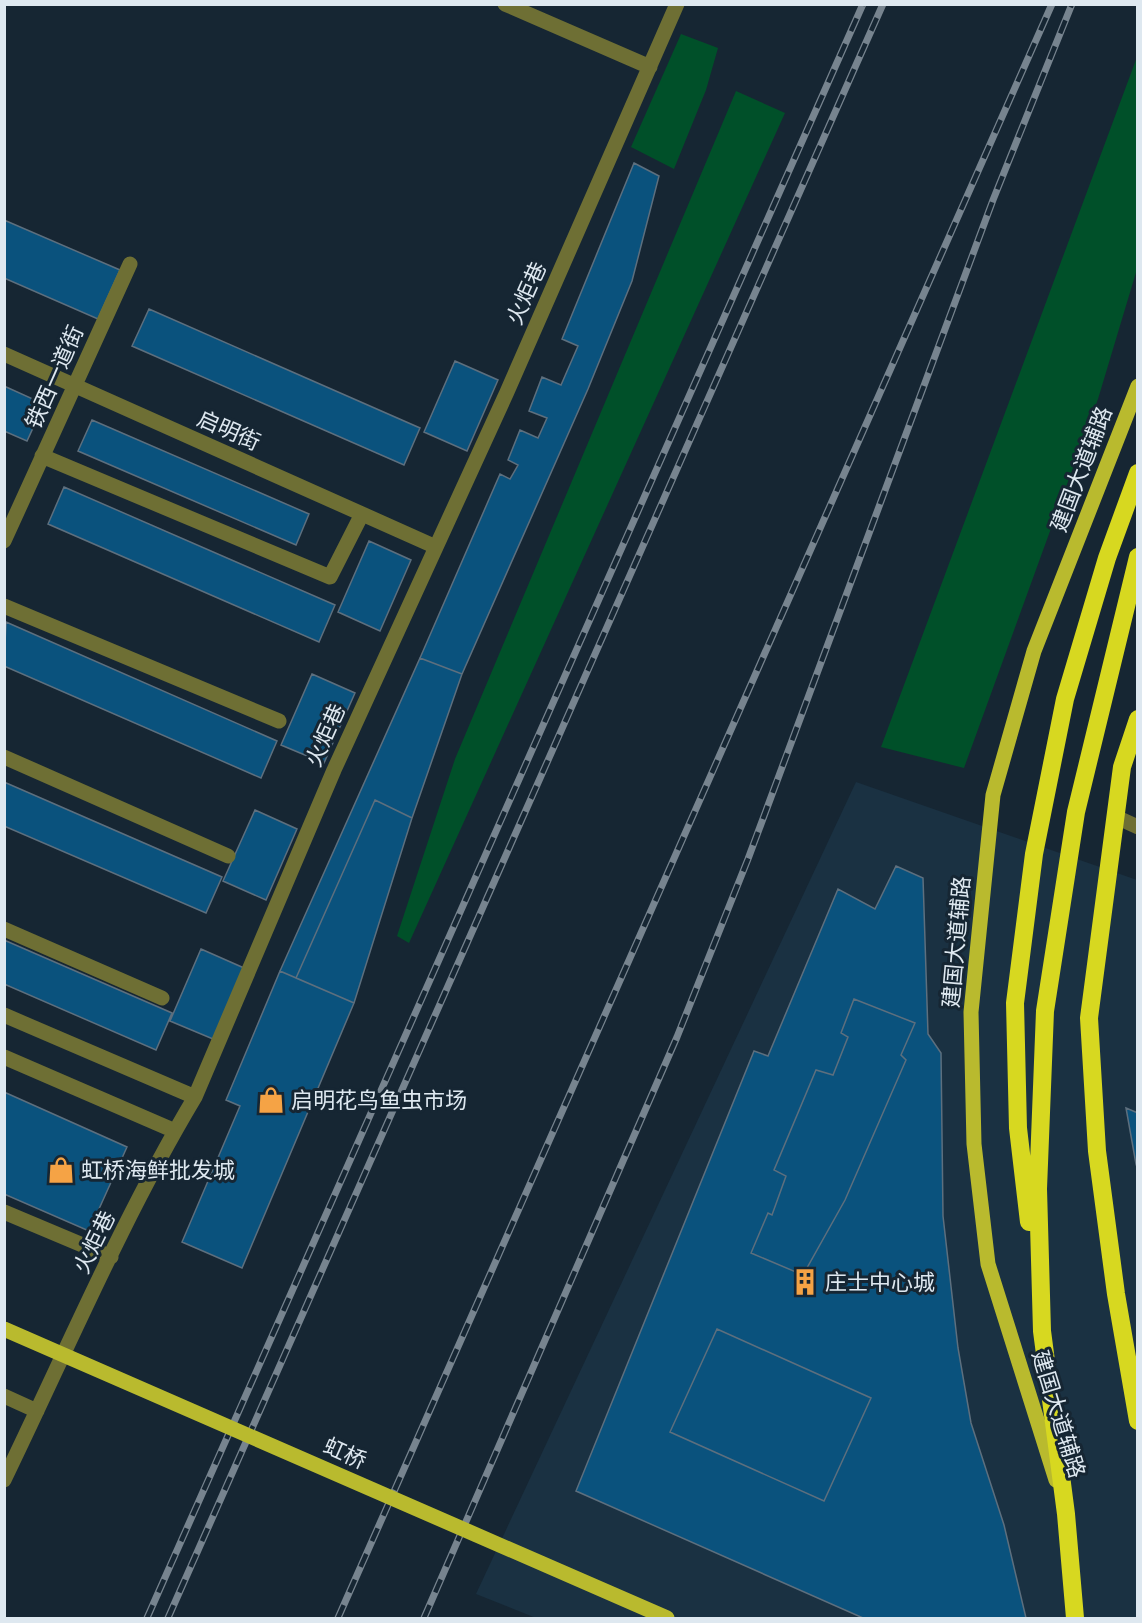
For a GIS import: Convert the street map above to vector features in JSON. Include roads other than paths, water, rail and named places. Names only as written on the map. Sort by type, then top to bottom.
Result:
[{"type":"highway","points":[[1075,1618],[1066,1514],[1018,1128],[1015,1002],[1034,854],[1065,699],[1107,558],[1137,473]]},
{"type":"highway","points":[[1042,1331],[1038,1189],[1045,1011],[1076,812],[1137,557]]},
{"type":"highway","points":[[1137,719],[1122,767],[1089,1018],[1097,1151],[1116,1294],[1137,1422]]},
{"type":"main road","name":"建国大道辅路","points":[[1066,1514],[988,1264],[974,1144],[971,1011],[993,795],[1034,651],[1137,386]]},
{"type":"main road","name":"虹桥","points":[[4,1329],[667,1618]]},
{"type":"street","points":[[505,4],[650,68]]},
{"type":"street","name":"火炬巷","points":[[4,1480],[111,1257],[175,1131],[195,1097],[334,770],[436,547],[677,4]]},
{"type":"street","name":"铁西一道街","points":[[5,537],[130,264]]},
{"type":"street","name":"启明街","points":[[4,354],[436,547]]},
{"type":"street","points":[[42,456],[330,578],[362,514]]},
{"type":"street","points":[[4,606],[279,721]]},
{"type":"street","points":[[4,757],[228,856]]},
{"type":"street","points":[[1116,817],[1137,827]]},
{"type":"street","points":[[4,929],[162,998]]},
{"type":"street","points":[[4,1016],[195,1097]]},
{"type":"street","points":[[4,1057],[175,1131]]},
{"type":"street","points":[[4,1212],[111,1257]]},
{"type":"street","points":[[4,1396],[37,1411]]},
{"type":"railway","points":[[147,1618],[863,4]]},
{"type":"railway","points":[[168,1618],[883,4]]},
{"type":"railway","points":[[338,1618],[1052,4]]},
{"type":"railway","points":[[424,1618],[677,1037],[748,859],[993,200],[1072,4]]},
{"type":"place","name":"启明花鸟鱼虫市场","points":[[271,1100]]},
{"type":"place","name":"虹桥海鲜批发城","points":[[61,1170]]},
{"type":"place","name":"庄士中心城","points":[[805,1282]]}]
